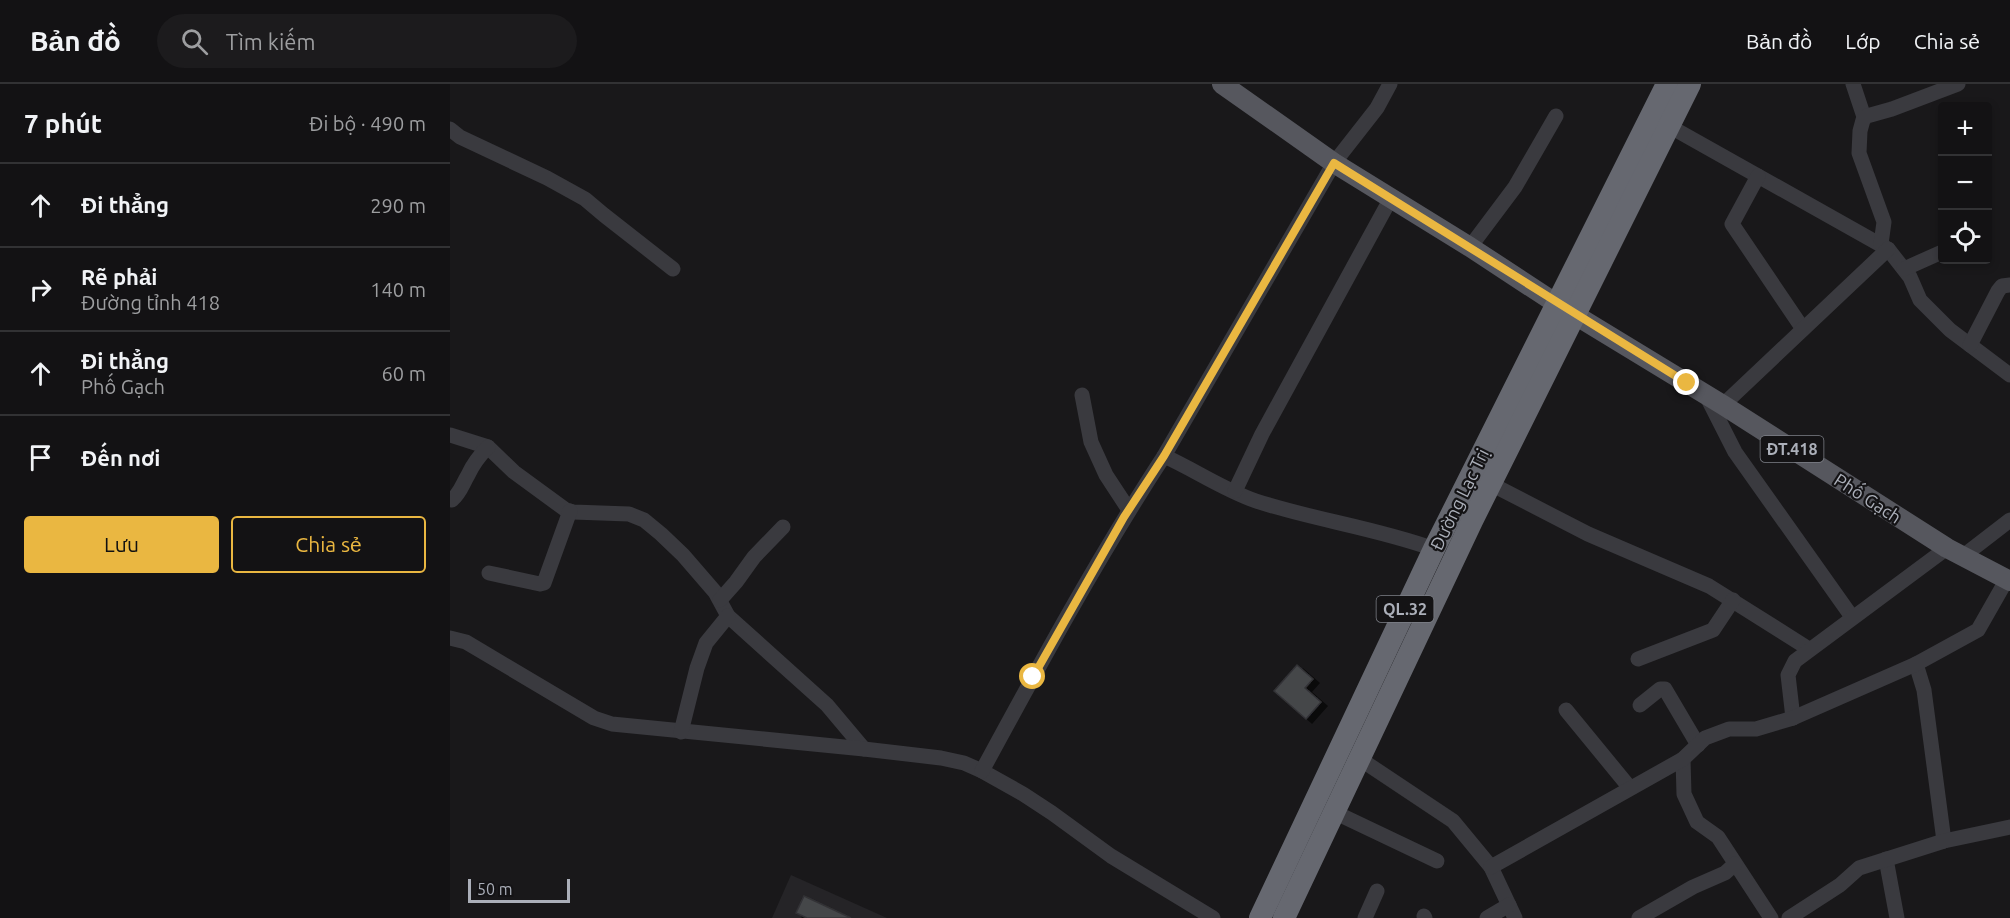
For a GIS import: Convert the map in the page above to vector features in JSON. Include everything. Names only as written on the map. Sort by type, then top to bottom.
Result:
[{"type":"highway","name":"Đường Lạc Trị","points":[[1284,918],[1491,484],[1566,309],[1667,84]]},
{"type":"highway","name":"Đường Lạc Trị","points":[[1260,918],[1434,549],[1669,126],[1690,84]]},
{"type":"main road","name":"ĐT.418","points":[[1222,84],[1334,163],[1566,309]]},
{"type":"main road","name":"Phố Gạch","points":[[1566,309],[1955,552],[2009,580]]},
{"type":"street","points":[[982,771],[1064,621],[1129,510],[1164,456],[1334,163],[1377,108],[1390,84]]},
{"type":"street","points":[[1723,405],[1884,247],[1884,222],[1859,153],[1860,130],[1864,117],[1853,84]]},
{"type":"street","points":[[1864,117],[1892,109],[1957,84]]},
{"type":"street","points":[[1470,247],[1515,187],[1556,116]]},
{"type":"street","points":[[1669,126],[1884,247],[1917,288],[1920,300],[1950,330],[2010,375]]},
{"type":"street","points":[[450,129],[460,137],[547,177],[585,199],[673,269]]},
{"type":"street","points":[[1758,176],[1732,224],[1803,329]]},
{"type":"street","points":[[1236,491],[1262,434],[1391,198]]},
{"type":"street","points":[[1904,269],[1938,254]]},
{"type":"street","points":[[1970,345],[1998,291],[2002,286],[2010,285]]},
{"type":"street","points":[[1082,395],[1092,442],[1106,475],[1129,510]]},
{"type":"street","points":[[1706,395],[1735,452],[1852,617]]},
{"type":"street","points":[[450,435],[488,447],[514,472],[570,511],[629,514],[644,520],[683,555],[720,600],[728,616],[827,705],[864,749]]},
{"type":"street","points":[[450,499],[452,500],[460,493],[467,476],[488,447]]},
{"type":"street","points":[[1164,456],[1254,500],[1353,527],[1401,537],[1434,549]]},
{"type":"street","points":[[1491,484],[1588,534],[1677,571],[1733,600],[1809,649]]},
{"type":"street","points":[[489,573],[544,583],[570,511]]},
{"type":"street","points":[[1793,718],[1788,675],[1795,661],[1852,617],[2010,520]]},
{"type":"street","points":[[720,600],[754,557],[783,527]]},
{"type":"street","points":[[1491,867],[1683,759],[1705,738],[1729,729],[1756,729],[1793,718],[1916,664],[1978,630],[2009,580]]},
{"type":"street","points":[[1638,659],[1713,630],[1733,600]]},
{"type":"street","points":[[681,732],[697,668],[706,643],[728,616]]},
{"type":"street","points":[[450,638],[466,642],[594,718],[612,724],[864,749],[964,763],[982,771],[1052,813],[1111,856],[1214,918]]},
{"type":"street","points":[[1916,664],[1924,690],[1929,721],[1944,841]]},
{"type":"street","points":[[1640,705],[1660,689],[1665,689],[1698,745]]},
{"type":"street","points":[[1566,710],[1630,788]]},
{"type":"street","points":[[1360,759],[1453,821],[1491,867],[1512,912],[1487,918]]},
{"type":"street","points":[[1683,759],[1684,794],[1697,822],[1718,837],[1771,918]]},
{"type":"street","points":[[1334,812],[1437,861]]},
{"type":"street","points":[[1789,918],[1840,885],[1859,868],[1944,841],[2010,826]]},
{"type":"street","points":[[1886,859],[1897,918]]},
{"type":"street","points":[[1639,918],[1693,887],[1725,873],[1736,864]]},
{"type":"street","points":[[1365,918],[1377,891]]},
{"type":"shaded area","points":[[791,875],[887,918],[772,918]]},
{"type":"building","points":[[1297,665],[1313,679],[1305,688],[1321,702],[1306,719],[1274,691]]},
{"type":"building","points":[[804,896],[851,918],[807,918],[796,913]]},
{"type":"route","points":[[1033,677],[1124,517],[1164,456],[1334,163],[1687,383]]}]
